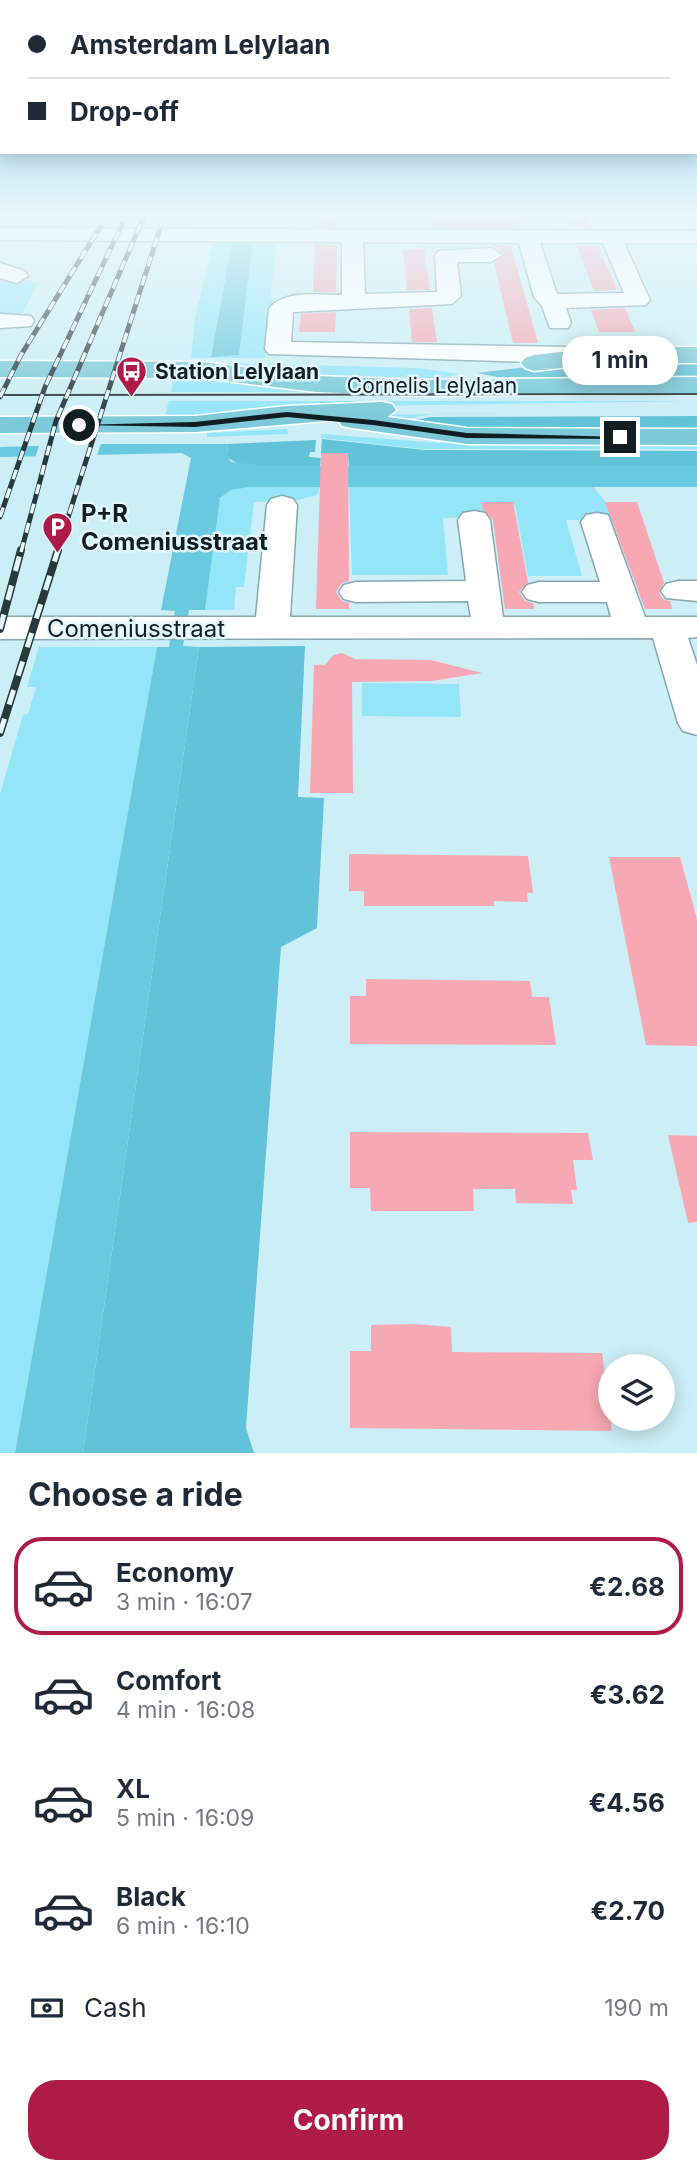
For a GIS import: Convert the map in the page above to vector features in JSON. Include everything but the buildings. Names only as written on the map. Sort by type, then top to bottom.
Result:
[{"type":"main road","name":"Cornelis Lelylaan","points":[[574,356],[697,355]]},
{"type":"main road","points":[[380,386],[433,383],[484,369],[574,356]]},
{"type":"main road","name":"Cornelis Lelylaan","points":[[0,369],[202,370],[316,384],[380,386],[697,385]]},
{"type":"main road","name":"Cornelis Lelylaan","points":[[0,425],[172,425],[287,414],[433,408],[697,407]]},
{"type":"main road","points":[[287,414],[373,422],[467,436],[697,437]]},
{"type":"street","points":[[353,284],[354,301],[444,299],[449,296],[448,284]]},
{"type":"street","points":[[543,284],[574,356]]},
{"type":"street","points":[[549,301],[638,300],[631,284]]},
{"type":"street","name":"Cornelis Lelylaan","points":[[354,301],[306,302],[281,309],[278,349],[386,350],[435,355],[574,356]]},
{"type":"street","points":[[272,628],[282,505]]},
{"type":"street","points":[[474,520],[488,628]]},
{"type":"street","points":[[597,522],[608,565],[622,592],[631,627]]},
{"type":"street","points":[[356,592],[485,591]]},
{"type":"street","points":[[539,592],[622,592]]},
{"type":"street","points":[[682,627],[697,723]]},
{"type":"street","name":"Comeniusstraat","points":[[0,628],[682,627]]},
{"type":"shaded area","points":[[0,284],[38,284],[20,318],[0,317]]},
{"type":"shaded area","points":[[203,284],[224,284],[211,356],[239,355],[248,284],[272,284],[270,297],[276,298],[265,358],[191,358],[195,318]]},
{"type":"shaded area","points":[[224,284],[248,284],[239,355],[211,357]]},
{"type":"shaded area","points":[[600,358],[697,362],[697,378],[497,377],[477,373]]},
{"type":"shaded area","points":[[186,362],[418,368],[459,374],[397,383],[362,382],[287,376]]},
{"type":"shaded area","points":[[175,374],[697,390],[697,392],[171,392]]},
{"type":"shaded area","points":[[169,401],[697,401],[362,406],[164,420]]},
{"type":"shaded area","points":[[431,414],[394,422],[354,415]]},
{"type":"shaded area","points":[[697,416],[697,434],[513,434],[407,422],[430,417]]},
{"type":"shaded area","points":[[287,429],[288,434],[207,437],[207,433]]},
{"type":"shaded area","points":[[321,434],[440,443],[697,443],[697,449],[422,449],[321,438]]},
{"type":"shaded area","points":[[322,439],[425,450],[697,451],[697,466],[349,467],[348,453],[321,453]]},
{"type":"shaded area","points":[[316,440],[315,452],[310,452],[309,457],[321,458],[320,466],[257,467],[244,465],[227,456],[228,444]]},
{"type":"shaded area","points":[[228,444],[227,456],[231,462],[266,466],[697,466],[697,487],[249,487],[231,490],[220,498],[205,610],[189,610],[183,646],[199,647],[83,1453],[15,1453],[157,647],[169,647],[175,611],[161,610],[191,458],[182,453],[0,457],[0,447]]},
{"type":"shaded area","points":[[244,487],[320,487],[317,495],[298,500],[254,502],[244,587],[236,587],[234,610],[205,610],[219,500],[228,491]]},
{"type":"shaded area","points":[[349,487],[594,487],[608,505],[613,520],[566,520],[582,576],[528,576],[515,505],[487,505],[488,517],[443,518],[448,575],[352,575]]},
{"type":"shaded area","points":[[305,646],[298,797],[324,798],[317,928],[281,947],[246,1428],[254,1453],[83,1453],[199,647]]},
{"type":"shaded area","points":[[39,647],[157,647],[15,1453],[0,1453],[0,794],[23,715],[28,714],[36,687],[27,687]]},
{"type":"shaded area","points":[[362,683],[459,684],[461,717],[362,716]]},
{"type":"pier","points":[[102,440],[97,456],[34,461],[40,443]]},
{"type":"tram line","points":[[0,395],[697,394]]},
{"type":"railway","points":[[0,397],[21,355],[65,284]]},
{"type":"railway","points":[[0,517],[45,387],[94,284]]},
{"type":"railway","points":[[21,552],[56,421],[115,284]]},
{"type":"railway","points":[[57,552],[142,284]]},
{"type":"railway","points":[[0,629],[21,550]]},
{"type":"railway","points":[[0,733],[58,550]]},
{"type":"place","name":"Station Lelylaan","points":[[132,398]]},
{"type":"place","name":"P+R Comeniusstraat","points":[[58,554]]},
{"type":"route","points":[[79,425],[195,424],[287,414],[373,422],[467,436],[620,437]]}]
